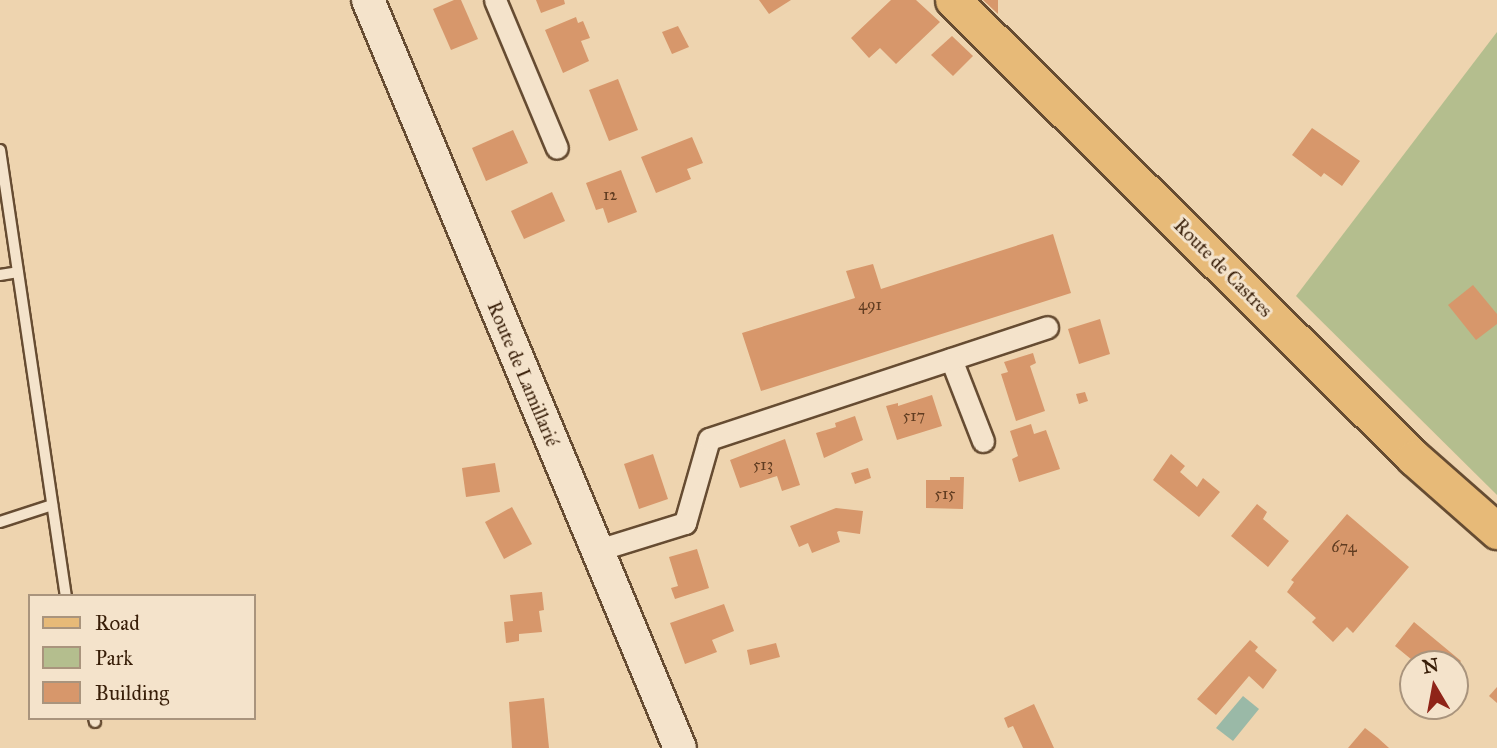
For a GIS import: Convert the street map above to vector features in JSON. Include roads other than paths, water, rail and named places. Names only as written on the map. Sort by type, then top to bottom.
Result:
[{"type":"main road","name":"Route de Lamillarié","points":[[368,0],[680,748]]},
{"type":"main road","name":"Route de Castres","points":[[953,0],[1414,458],[1497,531]]},
{"type":"street","points":[[495,0],[557,148]]},
{"type":"street","points":[[597,550],[685,523],[709,439],[1047,327]]},
{"type":"street","points":[[951,359],[983,441]]},
{"type":"lane","points":[[0,150],[66,594]]},
{"type":"lane","points":[[0,275],[18,272]]},
{"type":"lane","points":[[0,522],[16,514],[52,505]]}]
